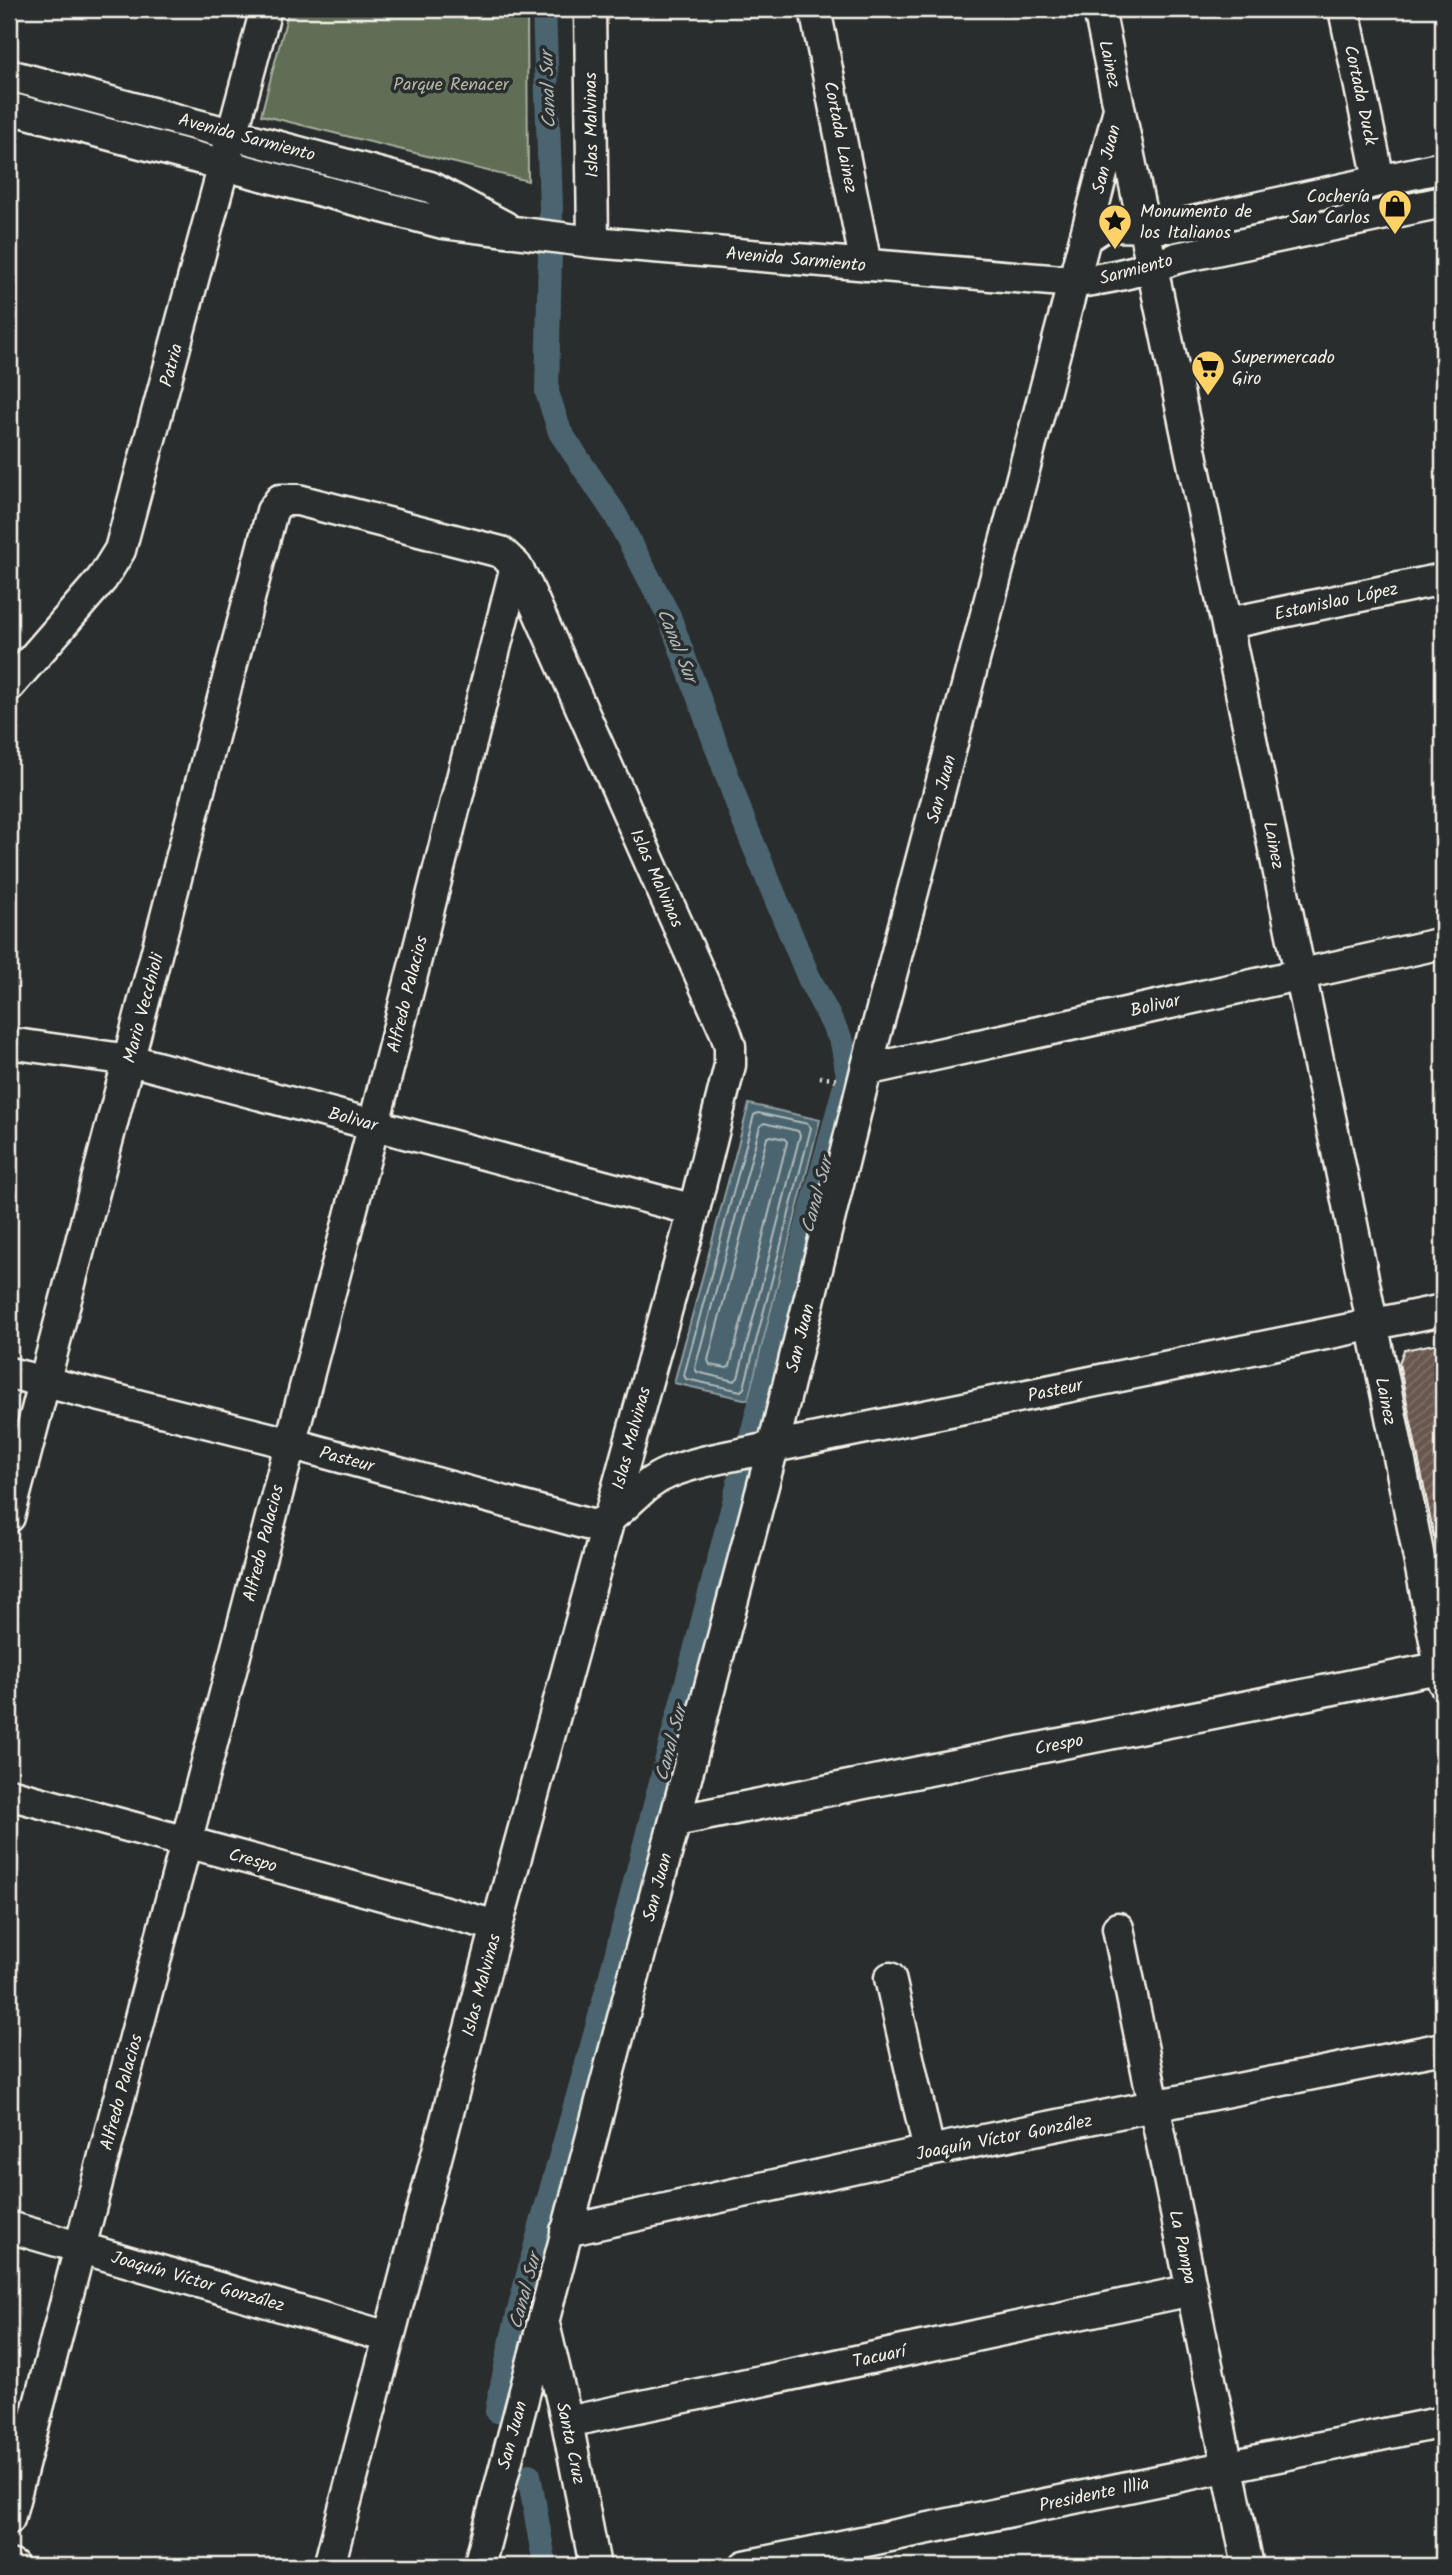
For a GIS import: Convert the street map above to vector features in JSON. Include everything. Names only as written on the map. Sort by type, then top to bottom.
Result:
[{"type":"street","name":"Patria","points":[[9,686],[102,579],[120,550],[227,165],[266,9]]},
{"type":"street","name":"Islas Malvinas","points":[[585,241],[590,9]]},
{"type":"street","name":"Cortada Lainez","points":[[815,9],[866,265]]},
{"type":"street","name":"Lainez","points":[[1099,9],[1151,267],[1229,623],[1442,1672]]},
{"type":"street","name":"Cortada Duck","points":[[1344,9],[1379,180]]},
{"type":"street","name":"Avenida Sarmiento","points":[[9,75],[430,187],[517,234]]},
{"type":"street","name":"Avenida Sarmiento","points":[[9,108],[443,223],[585,241],[1075,282]]},
{"type":"street","name":"San Juan","points":[[479,2566],[774,1447],[866,1070],[1119,109]]},
{"type":"street","name":"Sarmiento","points":[[1087,237],[1104,226],[1169,227],[1443,167]]},
{"type":"street","name":"Sarmiento","points":[[1075,282],[1443,202]]},
{"type":"street","name":"Mario Vecchioli","points":[[9,1517],[272,511],[281,500],[298,500],[501,552],[516,566]]},
{"type":"street","name":"Islas Malvinas","points":[[328,2566],[497,1926],[694,1210],[730,1065],[730,1046],[516,566]]},
{"type":"street","name":"Alfredo Palacios","points":[[9,2519],[374,1124],[516,566]]},
{"type":"street","name":"Estanislao López","points":[[1229,623],[1443,579]]},
{"type":"street","name":"Bolivar","points":[[866,1070],[1443,943]]},
{"type":"street","name":"Bolivar","points":[[9,1043],[130,1060],[694,1210]]},
{"type":"street","name":"Pasteur","points":[[9,1373],[289,1443],[594,1526],[609,1520],[643,1487],[677,1470],[774,1447],[1443,1310]]},
{"type":"street","points":[[631,1441],[649,1465],[677,1470]]},
{"type":"street","name":"Crespo","points":[[675,1821],[1442,1672]]},
{"type":"street","name":"Crespo","points":[[9,1794],[497,1926]]},
{"type":"street","name":"La Pampa","points":[[1118,1928],[1248,2566]]},
{"type":"street","points":[[890,1978],[929,2151]]},
{"type":"street","name":"Joaquín Víctor González","points":[[566,2231],[929,2151],[1443,2048]]},
{"type":"street","name":"Joaquín Víctor González","points":[[9,2227],[388,2337]]},
{"type":"street","name":"Tacuarí","points":[[567,2421],[1192,2290]]},
{"type":"street","name":"Santa Cruz","points":[[543,2321],[567,2421],[595,2566]]},
{"type":"street","name":"Presidente Illia","points":[[745,2566],[1443,2422]]},
{"type":"green space","name":"Parque Renacer","points":[[289,9],[527,9],[528,181],[261,115]]},
{"type":"water","points":[[749,1104],[820,1120],[748,1400],[674,1383]]},
{"type":"building","points":[[1443,1342],[1443,1536],[1434,1537],[1399,1363],[1404,1350]]},
{"type":"waterway","name":"Canal Sur","points":[[497,2411],[521,2301],[597,2029],[848,1075],[842,1042],[809,978],[744,822],[669,616],[615,514],[560,432],[547,392],[551,207],[544,9]]},
{"type":"waterway","name":"Canal Sur","points":[[529,2475],[545,2566]]},
{"type":"place","name":"Cochería San Carlos","points":[[1395,236]]},
{"type":"place","name":"Monumento de los Italianos","points":[[1115,251]]},
{"type":"place","name":"Supermercado Giro","points":[[1208,397]]}]
